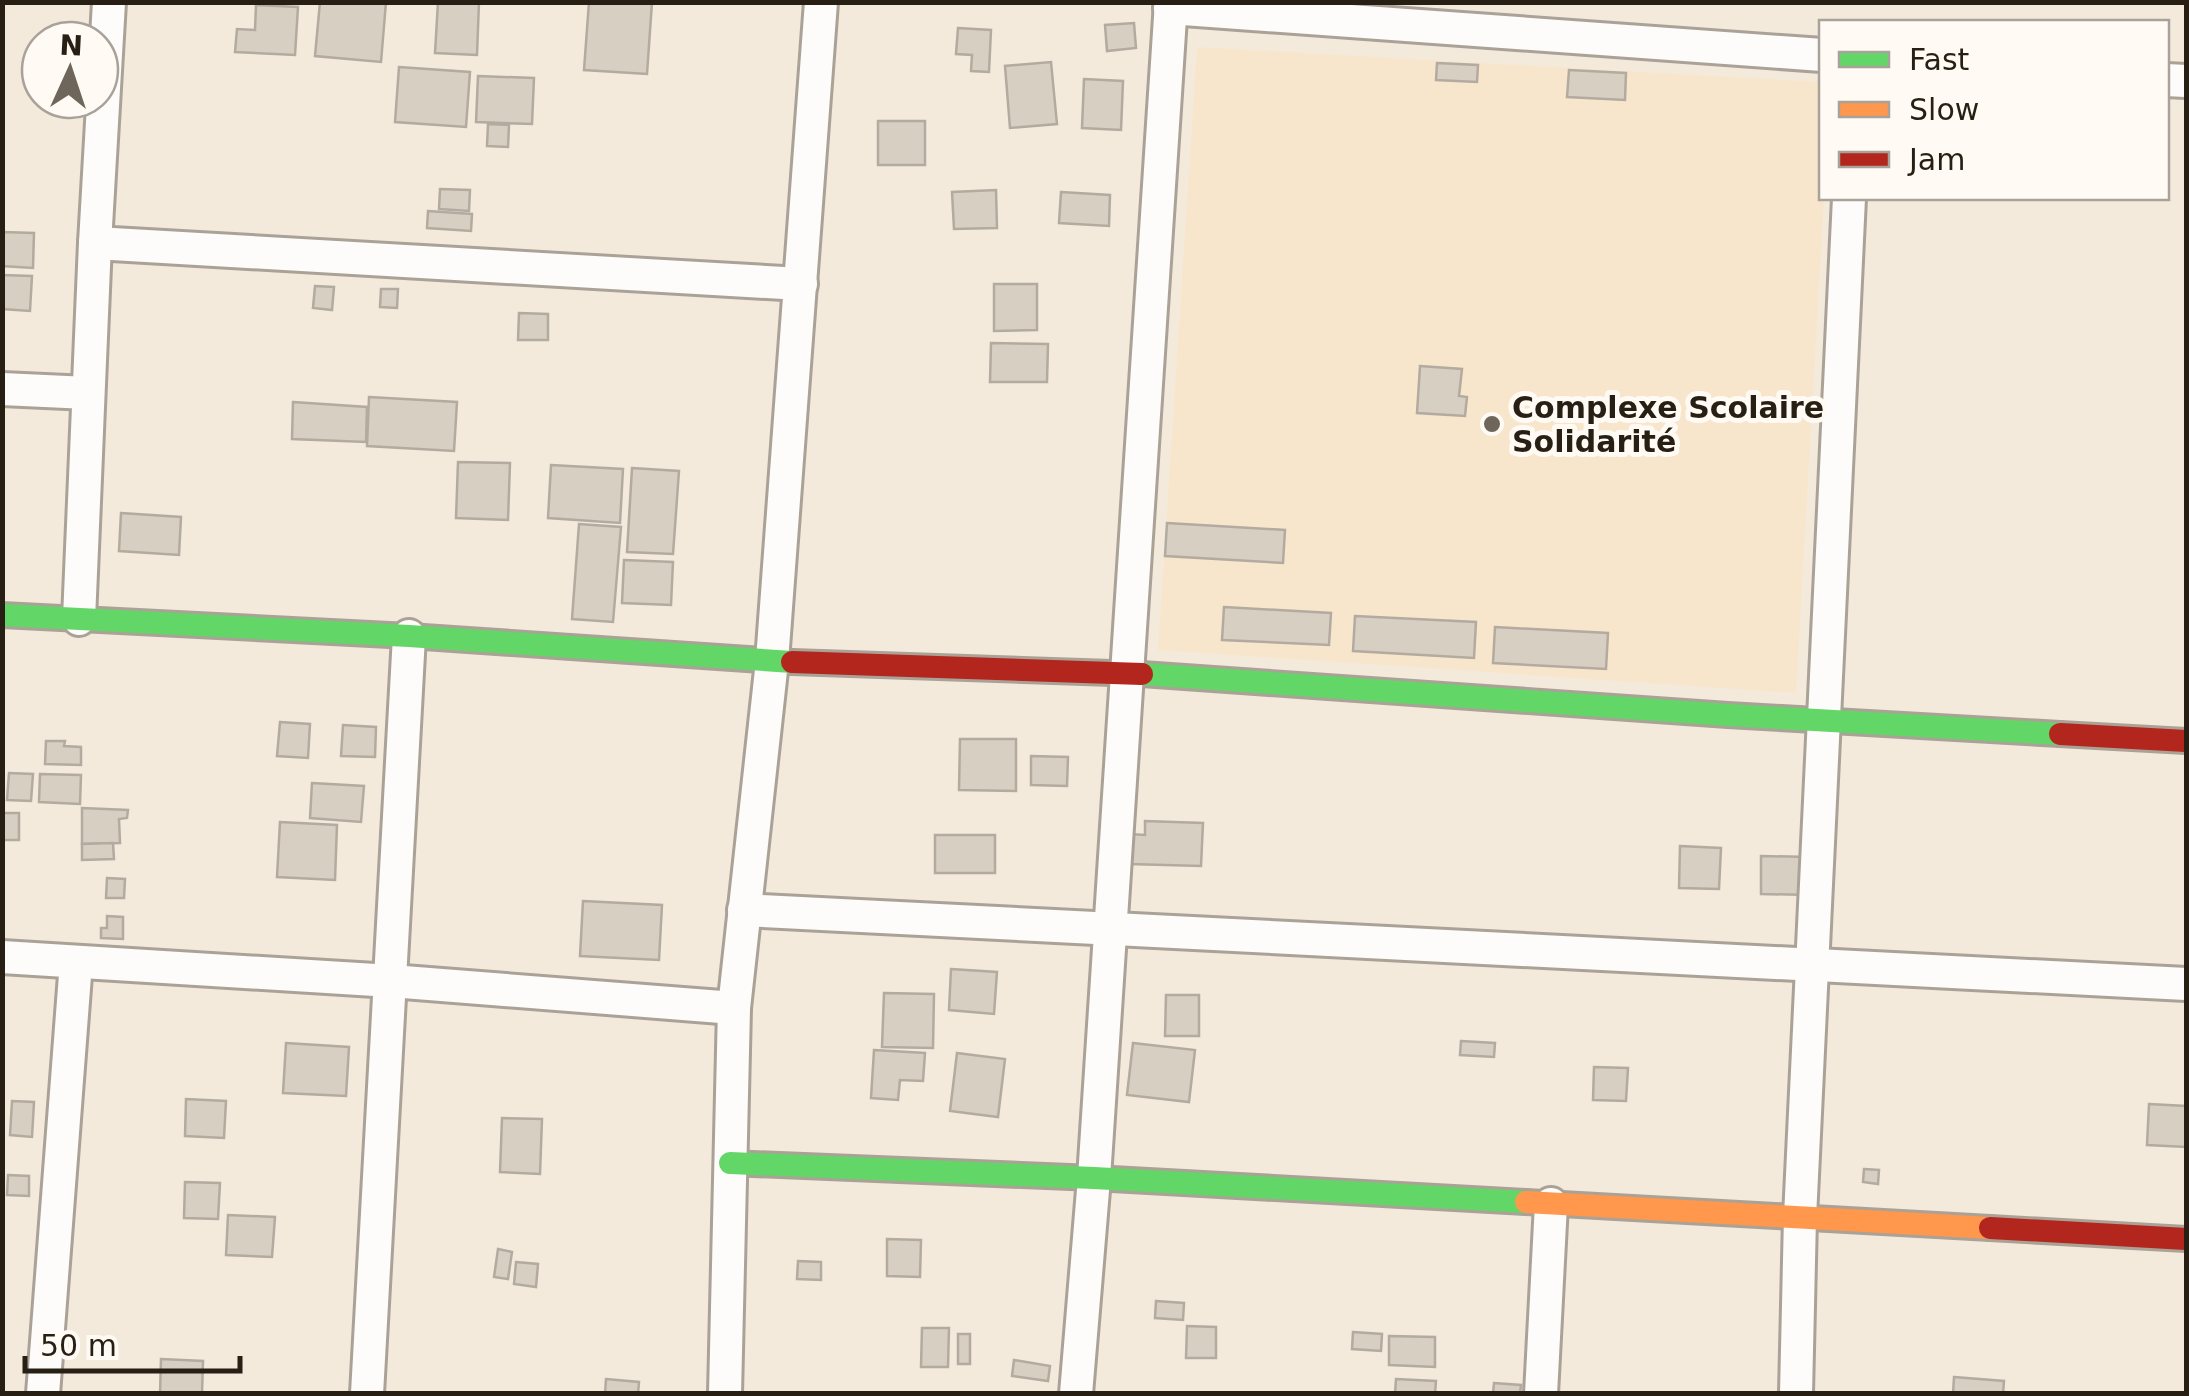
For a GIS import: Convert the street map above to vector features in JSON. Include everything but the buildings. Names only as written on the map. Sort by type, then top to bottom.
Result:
[{"type":"street","points":[[80,619],[109,2]]},
{"type":"street","points":[[725,1394],[734,1008],[772,661],[821,2]]},
{"type":"street","points":[[1076,1394],[1094,1178],[1170,5],[1819,55]]},
{"type":"street","points":[[1796,1394],[1800,1217],[1850,200]]},
{"type":"street","points":[[95,242],[801,284]]},
{"type":"street","points":[[2,389],[88,393]]},
{"type":"street","points":[[2,615],[409,636],[772,661],[1128,673],[2186,741]]},
{"type":"street","points":[[366,1394],[409,636]]},
{"type":"street","points":[[744,910],[2186,984]]},
{"type":"street","points":[[2,957],[391,981],[734,1008]]},
{"type":"street","points":[[43,1394],[76,962]]},
{"type":"street","points":[[730,1163],[1094,1178],[2186,1239]]},
{"type":"street","points":[[1541,1394],[1552,1204]]},
{"type":"shaded area","name":"Complexe Scolaire Solidarité","points":[[1197,47],[1819,82],[1819,200],[1824,200],[1796,693],[1158,650]]},
{"type":"traffic: fast","points":[[2,615],[409,636],[792,662]]},
{"type":"traffic: fast","points":[[1142,674],[2060,734]]},
{"type":"traffic: fast","points":[[730,1163],[1526,1202]]},
{"type":"traffic: slow","points":[[1526,1202],[1990,1228]]},
{"type":"traffic: jam","points":[[792,662],[1142,674]]},
{"type":"traffic: jam","points":[[2060,734],[2186,741]]},
{"type":"traffic: jam","points":[[1990,1228],[2186,1239]]},
{"type":"place","name":"Complexe Scolaire Solidarité","points":[[1492,424]]}]
